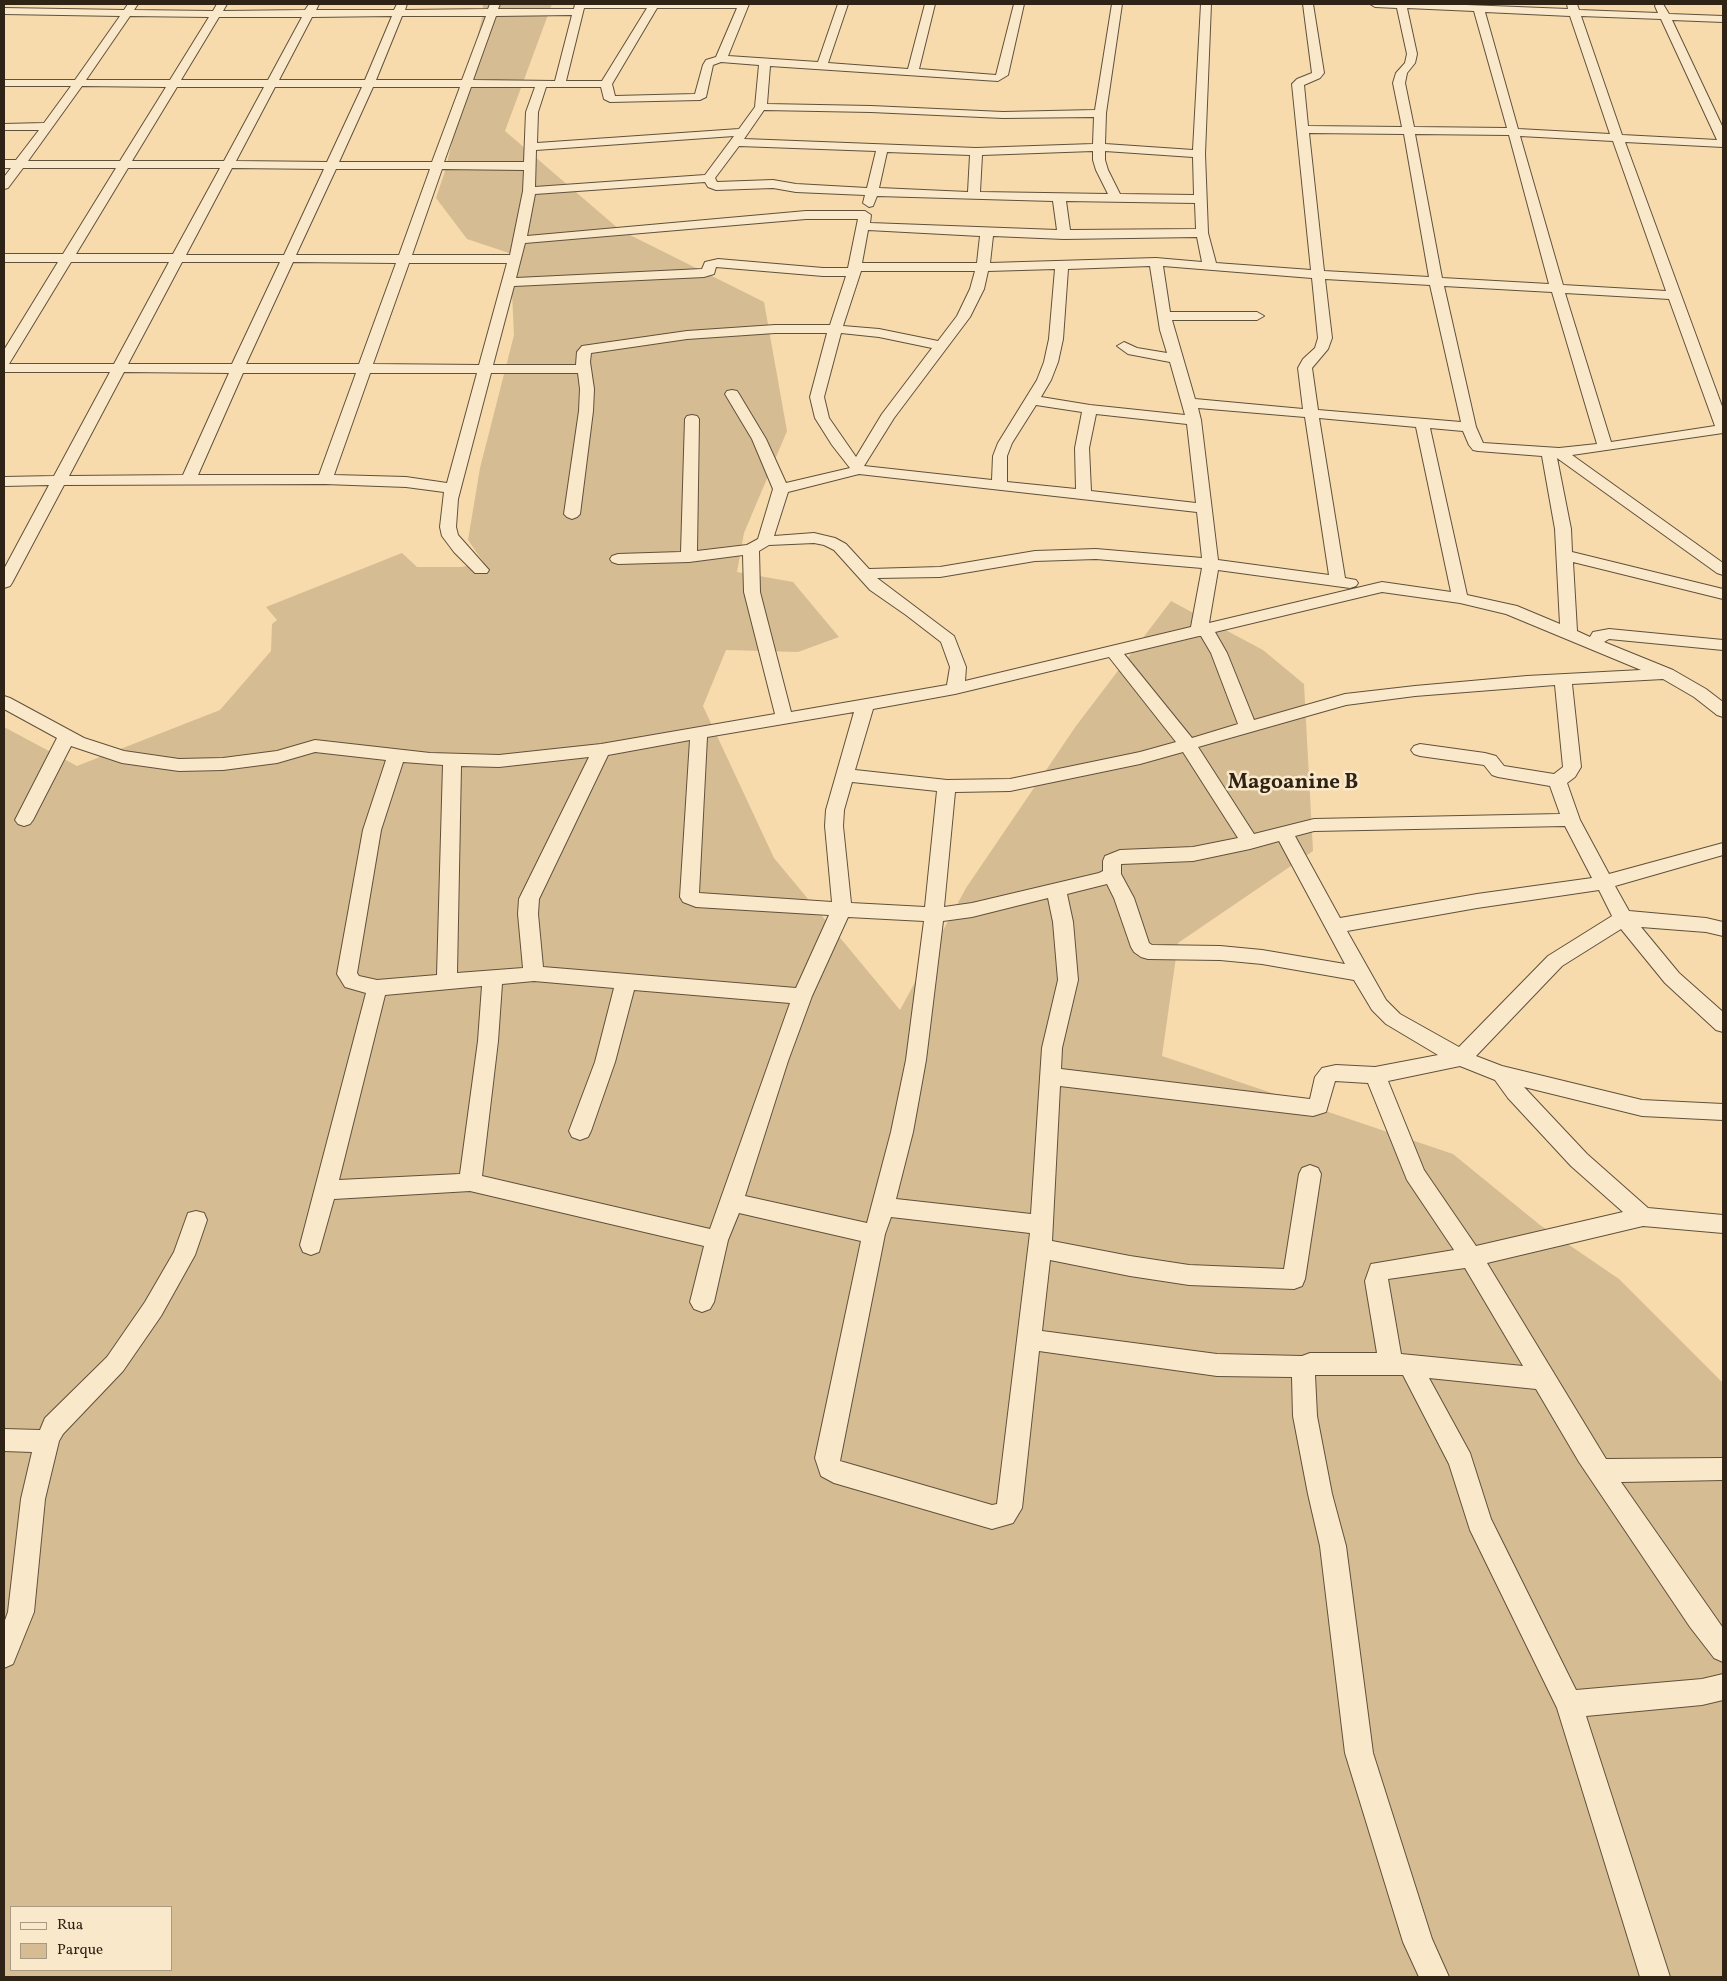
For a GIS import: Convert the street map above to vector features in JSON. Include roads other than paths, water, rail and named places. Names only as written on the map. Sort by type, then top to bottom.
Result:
[{"type":"street","points":[[659,4],[614,68],[606,84],[609,97],[615,100],[700,97],[708,65],[710,62],[721,59],[985,78],[1001,76],[1019,4]]},
{"type":"street","points":[[4,12],[49,7],[494,9],[659,4],[744,5],[721,59]]},
{"type":"street","points":[[822,66],[843,4]]},
{"type":"street","points":[[913,72],[930,4]]},
{"type":"street","points":[[1116,198],[1102,170],[1100,113],[1117,4]]},
{"type":"street","points":[[1206,4],[1199,154],[1202,233],[1210,267]]},
{"type":"street","points":[[1308,4],[1318,73],[1316,76],[1301,81],[1298,84],[1325,338],[1321,349],[1308,362],[1305,368],[1310,412],[1338,581]]},
{"type":"street","points":[[1375,4],[1479,8],[1496,6],[1574,8],[1723,19]]},
{"type":"street","points":[[1401,4],[1412,54],[1410,63],[1402,73],[1398,83],[1422,195],[1436,281],[1468,427],[1474,442],[1478,447],[1554,452],[1605,447],[1723,429],[1581,36],[1574,8]]},
{"type":"street","points":[[1303,129],[1514,132],[1723,142],[1659,4]]},
{"type":"street","points":[[560,84],[579,7]]},
{"type":"street","points":[[4,185],[78,84],[130,8]]},
{"type":"street","points":[[188,481],[238,367],[369,84],[400,8]]},
{"type":"street","points":[[1479,8],[1557,288],[1605,447]]},
{"type":"street","points":[[4,361],[122,165],[220,9]]},
{"type":"street","points":[[4,584],[312,9]]},
{"type":"street","points":[[324,479],[494,9]]},
{"type":"street","points":[[529,191],[709,178],[761,107],[765,63]]},
{"type":"street","points":[[4,83],[173,85],[606,84]]},
{"type":"street","points":[[481,570],[450,536],[448,527],[452,488],[520,240],[529,191],[532,112],[542,84]]},
{"type":"street","points":[[761,107],[871,109],[1003,115],[1100,113]]},
{"type":"street","points":[[4,126],[48,126]]},
{"type":"street","points":[[530,147],[740,137],[882,149],[976,152],[1100,147],[1199,154]]},
{"type":"street","points":[[857,468],[822,418],[818,404],[821,381],[854,270],[863,221],[873,192],[882,149]]},
{"type":"street","points":[[974,196],[973,183],[976,152]]},
{"type":"street","points":[[4,164],[530,166]]},
{"type":"street","points":[[709,178],[712,184],[716,186],[773,184],[796,188],[974,196],[1200,199]]},
{"type":"street","points":[[1059,197],[1064,235]]},
{"type":"street","points":[[520,240],[806,215],[987,233],[1064,235],[1202,233]]},
{"type":"street","points":[[857,468],[887,417],[942,346],[970,305],[977,290],[983,267],[987,233]]},
{"type":"street","points":[[4,258],[177,260],[290,258],[514,259]]},
{"type":"street","points":[[509,282],[704,273],[709,271],[710,265],[718,263],[800,270],[854,270],[1062,266],[1156,262],[1319,274],[1675,295]]},
{"type":"street","points":[[1156,262],[1164,316],[1194,420],[1211,564],[1202,630],[1219,653],[1248,727]]},
{"type":"street","points":[[999,485],[1000,456],[1011,433],[1044,380],[1051,362],[1056,339],[1062,266]]},
{"type":"street","points":[[1164,316],[1257,316]]},
{"type":"street","points":[[572,514],[586,411],[587,388],[584,352],[594,347],[687,335],[775,329],[836,329],[879,333],[942,346]]},
{"type":"street","points":[[1124,346],[1133,351],[1175,359]]},
{"type":"street","points":[[4,368],[584,369]]},
{"type":"street","points":[[732,394],[759,439],[782,489],[750,568],[752,592],[784,717]]},
{"type":"street","points":[[1032,400],[1090,410],[1194,420]]},
{"type":"street","points":[[1189,403],[1468,427]]},
{"type":"street","points":[[1084,494],[1082,448],[1090,410]]},
{"type":"street","points":[[689,557],[692,419]]},
{"type":"street","points":[[1422,423],[1460,598]]},
{"type":"street","points":[[1554,452],[1563,530],[1569,633]]},
{"type":"street","points":[[1554,452],[1723,570]]},
{"type":"street","points":[[782,489],[857,468],[1204,508]]},
{"type":"street","points":[[4,481],[324,479],[406,482],[452,488]]},
{"type":"street","points":[[618,559],[689,557],[814,538],[829,541],[848,554],[863,574],[876,587],[912,611],[948,640],[958,667],[955,689]]},
{"type":"street","points":[[863,574],[940,572],[1035,556],[1063,554],[1130,556],[1211,564],[1460,598],[1511,610],[1667,674],[1700,693],[1723,711]]},
{"type":"street","points":[[1564,555],[1723,594]]},
{"type":"street","points":[[4,702],[78,742],[122,757],[180,765],[223,764],[277,757],[315,746],[452,760],[499,761],[601,750],[955,689],[1382,587]]},
{"type":"street","points":[[1595,644],[1599,636],[1609,634],[1723,645]]},
{"type":"street","points":[[1114,652],[1188,745],[1250,843]]},
{"type":"street","points":[[846,775],[947,786],[1010,785],[1140,758],[1345,700],[1414,691],[1563,679],[1667,674]]},
{"type":"street","points":[[1420,750],[1490,760],[1498,771],[1557,782],[1572,767],[1563,679]]},
{"type":"street","points":[[702,1302],[717,1240],[732,1202],[778,1061],[802,996],[842,908],[834,826],[835,810],[865,705]]},
{"type":"street","points":[[699,733],[690,897],[696,900],[934,914],[972,910],[1056,888],[1104,878],[1112,874]]},
{"type":"street","points":[[24,820],[68,736]]},
{"type":"street","points":[[534,974],[528,914],[529,899],[601,750]]},
{"type":"street","points":[[397,754],[372,830],[347,974],[352,982],[377,988],[534,974],[802,996]]},
{"type":"street","points":[[447,983],[452,760]]},
{"type":"street","points":[[1557,782],[1571,820],[1623,918],[1672,978],[1723,1024]]},
{"type":"street","points":[[947,786],[916,1060],[902,1132],[883,1207],[874,1234],[827,1458],[830,1468],[834,1471],[992,1517],[1004,1515],[1009,1508],[1040,1248],[1052,1048],[1068,980],[1063,922],[1056,888]]},
{"type":"street","points":[[1360,974],[1262,957],[1220,953],[1148,952],[1141,946],[1124,898],[1112,874],[1112,861],[1120,857],[1193,854],[1250,843],[1296,828],[1314,825],[1571,820]]},
{"type":"street","points":[[1284,833],[1336,926],[1360,974],[1379,1005],[1393,1019],[1462,1058],[1502,1074],[1642,1108],[1723,1112]]},
{"type":"street","points":[[1336,926],[1418,913],[1477,901],[1604,882],[1723,849]]},
{"type":"street","points":[[1050,1076],[1313,1108],[1319,1106],[1325,1077],[1329,1074],[1375,1075],[1462,1058],[1555,962],[1623,918],[1706,925],[1723,929]]},
{"type":"street","points":[[470,1182],[488,1041],[492,979]]},
{"type":"street","points":[[580,1131],[606,1062],[626,981]]},
{"type":"street","points":[[311,1245],[377,988]]},
{"type":"street","points":[[1502,1074],[1515,1092],[1579,1160],[1643,1217]]},
{"type":"street","points":[[1375,1075],[1415,1174],[1471,1257],[1543,1379],[1601,1471],[1699,1618],[1723,1648]]},
{"type":"street","points":[[1040,1248],[1130,1266],[1189,1274],[1294,1279],[1310,1174]]},
{"type":"street","points":[[326,1190],[470,1182],[717,1240]]},
{"type":"street","points":[[732,1202],[874,1234]]},
{"type":"street","points":[[883,1207],[1041,1225]]},
{"type":"street","points":[[1656,1977],[1569,1704],[1479,1522],[1457,1453],[1401,1365],[1376,1281],[1379,1271],[1471,1257],[1643,1217],[1723,1224]]},
{"type":"street","points":[[4,1655],[20,1612],[33,1499],[47,1441],[54,1426],[115,1364],[153,1309],[184,1255],[196,1220]]},
{"type":"street","points":[[1030,1338],[1043,1342],[1104,1351],[1217,1365],[1303,1367],[1310,1364],[1401,1365],[1469,1370],[1543,1379]]},
{"type":"street","points":[[1303,1367],[1305,1416],[1320,1494],[1333,1546],[1359,1753],[1418,1942],[1434,1977]]},
{"type":"street","points":[[4,1440],[47,1441]]},
{"type":"street","points":[[1601,1471],[1723,1469]]},
{"type":"street","points":[[1569,1704],[1702,1692],[1723,1687]]},
{"type":"district","name":"Magoanine B","points":[[1293,784]]}]
